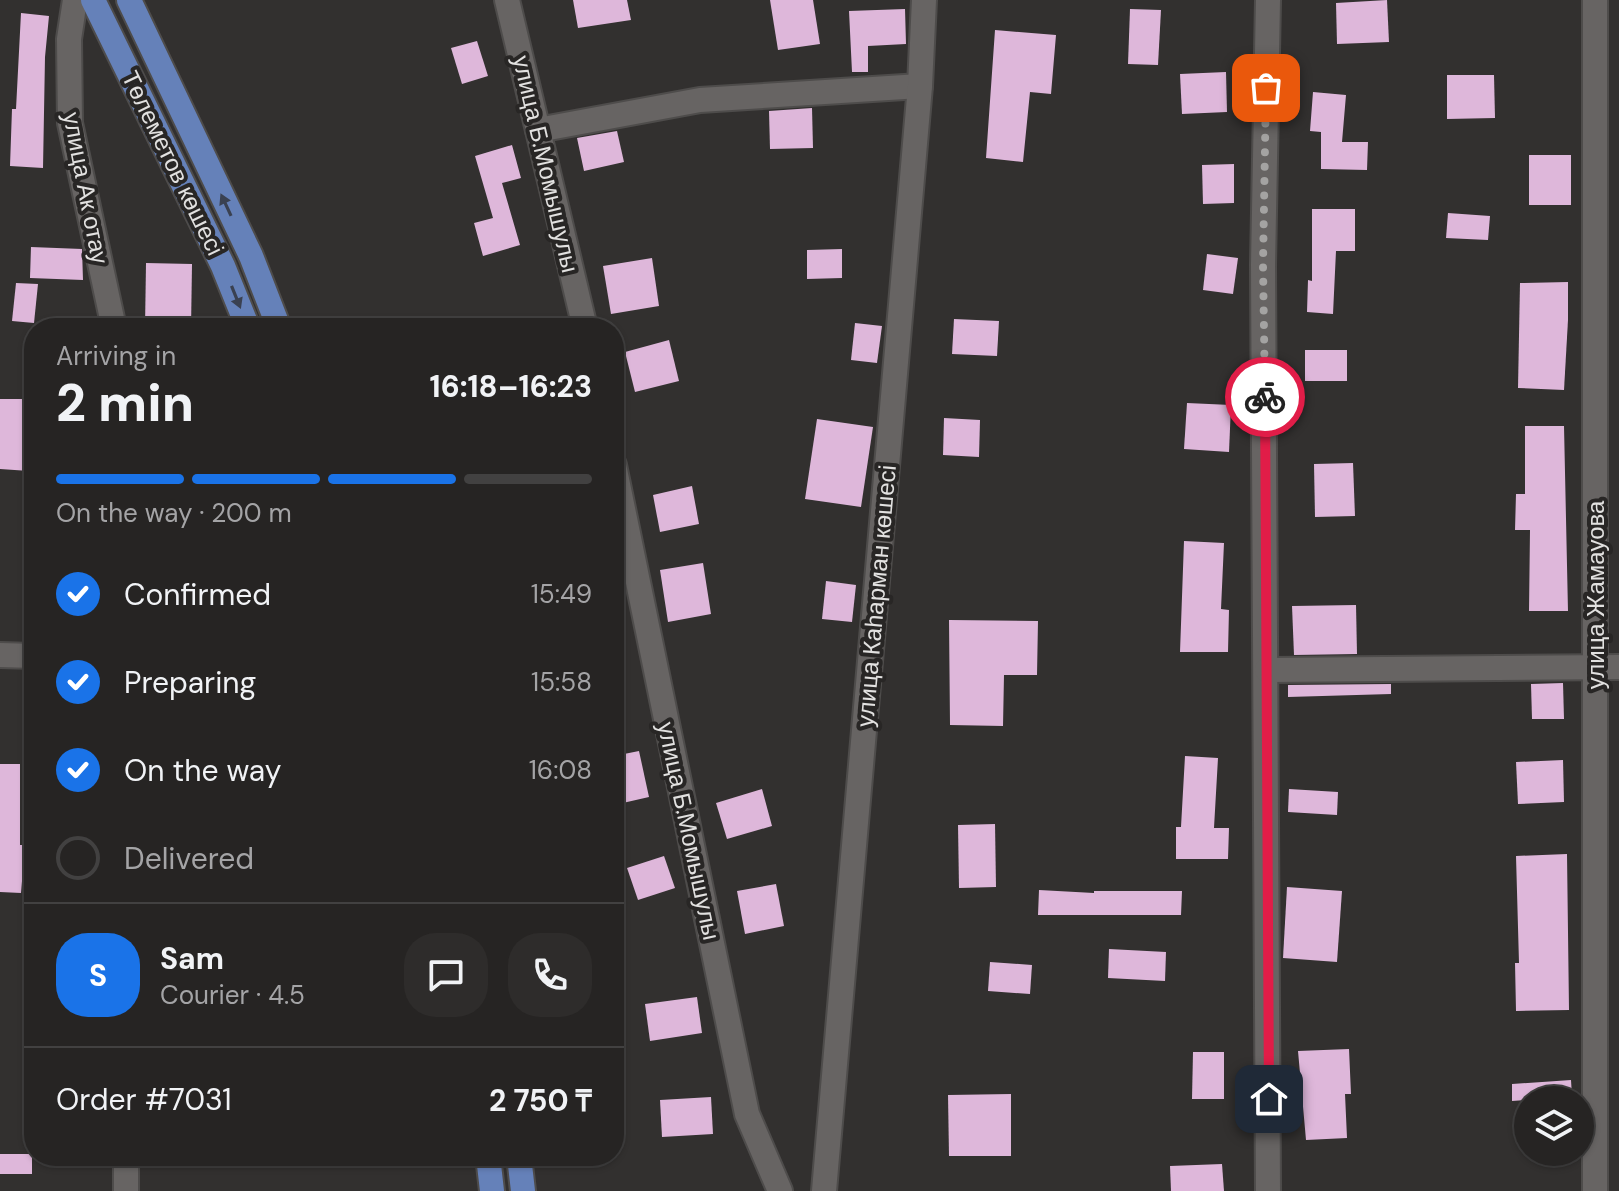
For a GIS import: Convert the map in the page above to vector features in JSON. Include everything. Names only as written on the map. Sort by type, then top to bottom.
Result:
[{"type":"main road","name":"Төлеметов көшесі","points":[[93,0],[223,266],[244,318]]},
{"type":"main road","name":"Төлеметов көшесі","points":[[129,0],[251,256],[275,318]]},
{"type":"main road","points":[[489,1166],[492,1191]]},
{"type":"main road","points":[[520,1166],[523,1191]]},
{"type":"street","name":"улица Ак отау","points":[[75,0],[69,39],[70,123],[112,318]]},
{"type":"street","name":"улица Б.Момышулы","points":[[507,0],[583,318]]},
{"type":"street","name":"улица Каһарман көшесі","points":[[824,1191],[920,86],[924,0]]},
{"type":"street","points":[[1268,0],[1263,265],[1268,1191]]},
{"type":"street","name":"улица Жамауова","points":[[1595,0],[1607,667],[1595,1191]]},
{"type":"street","points":[[538,130],[700,100],[920,86]]},
{"type":"street","name":"улица Б.Момышулы","points":[[624,514],[747,1114],[780,1191]]},
{"type":"street","points":[[0,655],[24,656]]},
{"type":"street","points":[[1267,670],[1607,667]]},
{"type":"street","points":[[126,1166],[126,1191]]},
{"type":"building","points":[[573,0],[627,0],[631,20],[578,28]]},
{"type":"building","points":[[770,0],[813,0],[820,44],[778,50]]},
{"type":"building","points":[[1387,0],[1389,42],[1337,44],[1336,3]]},
{"type":"building","points":[[905,9],[906,44],[868,46],[868,72],[852,72],[849,11]]},
{"type":"building","points":[[1130,9],[1161,10],[1158,65],[1128,64]]},
{"type":"building","points":[[21,13],[49,16],[43,168],[10,166]]},
{"type":"building","points":[[995,30],[1056,35],[1051,94],[1030,92],[1023,162],[986,158]]},
{"type":"building","points":[[477,41],[488,76],[462,84],[451,48]]},
{"type":"building","points":[[1226,72],[1227,112],[1182,114],[1180,74]]},
{"type":"building","points":[[1447,75],[1494,75],[1495,118],[1447,119]]},
{"type":"building","points":[[1313,92],[1346,95],[1342,142],[1368,142],[1367,170],[1321,169],[1321,132],[1310,131]]},
{"type":"building","points":[[812,108],[813,148],[770,149],[769,111]]},
{"type":"building","points":[[617,131],[624,162],[584,171],[577,138]]},
{"type":"building","points":[[512,145],[521,178],[502,183],[520,245],[483,256],[474,223],[493,218],[475,156]]},
{"type":"building","points":[[1529,155],[1571,155],[1571,205],[1529,205]]},
{"type":"building","points":[[1234,164],[1234,203],[1203,204],[1202,165]]},
{"type":"building","points":[[1312,209],[1355,209],[1355,251],[1336,251],[1333,314],[1307,312],[1308,280],[1312,281]]},
{"type":"building","points":[[1448,213],[1490,216],[1488,240],[1446,238]]},
{"type":"building","points":[[31,247],[82,249],[83,280],[30,278]]},
{"type":"building","points":[[842,249],[842,278],[807,279],[807,250]]},
{"type":"building","points":[[1207,254],[1238,258],[1233,294],[1203,290]]},
{"type":"building","points":[[652,258],[659,306],[611,314],[603,266]]},
{"type":"building","points":[[146,263],[192,264],[191,318],[145,318]]},
{"type":"building","points":[[1568,282],[1564,390],[1518,388],[1520,283]]},
{"type":"building","points":[[16,283],[38,284],[35,318],[24,318],[24,322],[12,321]]},
{"type":"building","points":[[954,319],[999,321],[997,356],[952,354]]},
{"type":"building","points":[[855,323],[882,326],[877,363],[851,360]]},
{"type":"building","points":[[669,340],[679,381],[635,392],[625,352]]},
{"type":"building","points":[[1305,350],[1347,350],[1347,381],[1305,381]]},
{"type":"building","points":[[0,399],[24,399],[24,471],[0,469]]},
{"type":"building","points":[[1187,403],[1231,405],[1229,452],[1184,449]]},
{"type":"building","points":[[944,418],[980,420],[979,457],[943,455]]},
{"type":"building","points":[[817,419],[873,427],[861,507],[805,499]]},
{"type":"building","points":[[1525,426],[1564,426],[1568,611],[1529,611],[1530,530],[1515,530],[1516,494],[1525,494]]},
{"type":"building","points":[[1353,463],[1355,516],[1315,517],[1314,464]]},
{"type":"building","points":[[692,486],[699,524],[660,532],[653,495]]},
{"type":"building","points":[[1184,541],[1224,543],[1221,609],[1229,610],[1228,652],[1180,652]]},
{"type":"building","points":[[703,563],[711,614],[668,622],[660,570]]},
{"type":"building","points":[[826,581],[856,585],[852,622],[822,619]]},
{"type":"building","points":[[1356,605],[1357,654],[1294,655],[1292,606]]},
{"type":"building","points":[[949,620],[1038,621],[1037,675],[1004,675],[1003,726],[950,725]]},
{"type":"building","points":[[1563,683],[1564,719],[1532,719],[1531,684]]},
{"type":"building","points":[[1391,684],[1391,694],[1288,697],[1288,685]]},
{"type":"building","points":[[639,751],[649,797],[624,803],[624,754]]},
{"type":"building","points":[[1185,756],[1218,758],[1214,828],[1229,828],[1228,859],[1176,859],[1176,827],[1181,827]]},
{"type":"building","points":[[1563,760],[1564,802],[1518,804],[1516,762]]},
{"type":"building","points":[[0,764],[20,764],[20,845],[24,845],[21,893],[0,892]]},
{"type":"building","points":[[762,789],[772,826],[727,839],[716,803]]},
{"type":"building","points":[[1289,789],[1338,792],[1337,815],[1288,812]]},
{"type":"building","points":[[995,824],[996,887],[959,888],[958,825]]},
{"type":"building","points":[[1567,854],[1569,1010],[1516,1011],[1515,963],[1519,963],[1516,856]]},
{"type":"building","points":[[664,856],[675,888],[638,900],[627,868]]},
{"type":"building","points":[[776,884],[784,926],[745,934],[737,891]]},
{"type":"building","points":[[1287,887],[1342,891],[1337,962],[1283,958]]},
{"type":"building","points":[[1039,890],[1094,893],[1182,891],[1181,915],[1038,915]]},
{"type":"building","points":[[1109,949],[1166,952],[1165,981],[1108,978]]},
{"type":"building","points":[[990,962],[1032,965],[1030,994],[988,991]]},
{"type":"building","points":[[697,997],[702,1033],[650,1041],[645,1004]]},
{"type":"building","points":[[1349,1049],[1351,1094],[1345,1094],[1347,1138],[1306,1140],[1298,1051]]},
{"type":"building","points":[[1193,1052],[1224,1052],[1224,1099],[1192,1099]]},
{"type":"building","points":[[1571,1080],[1571,1086],[1514,1086],[1512,1101],[1512,1084]]},
{"type":"building","points":[[1011,1094],[1011,1156],[949,1156],[948,1095]]},
{"type":"building","points":[[711,1097],[713,1134],[662,1137],[660,1100]]},
{"type":"building","points":[[0,1154],[24,1154],[24,1166],[32,1166],[32,1174],[0,1174]]},
{"type":"building","points":[[1222,1164],[1224,1191],[1171,1191],[1170,1166]]},
{"type":"way so far","points":[[1265,397],[1263,265],[1266,88]]},
{"type":"route","points":[[1265,397],[1269,1099]]}]
